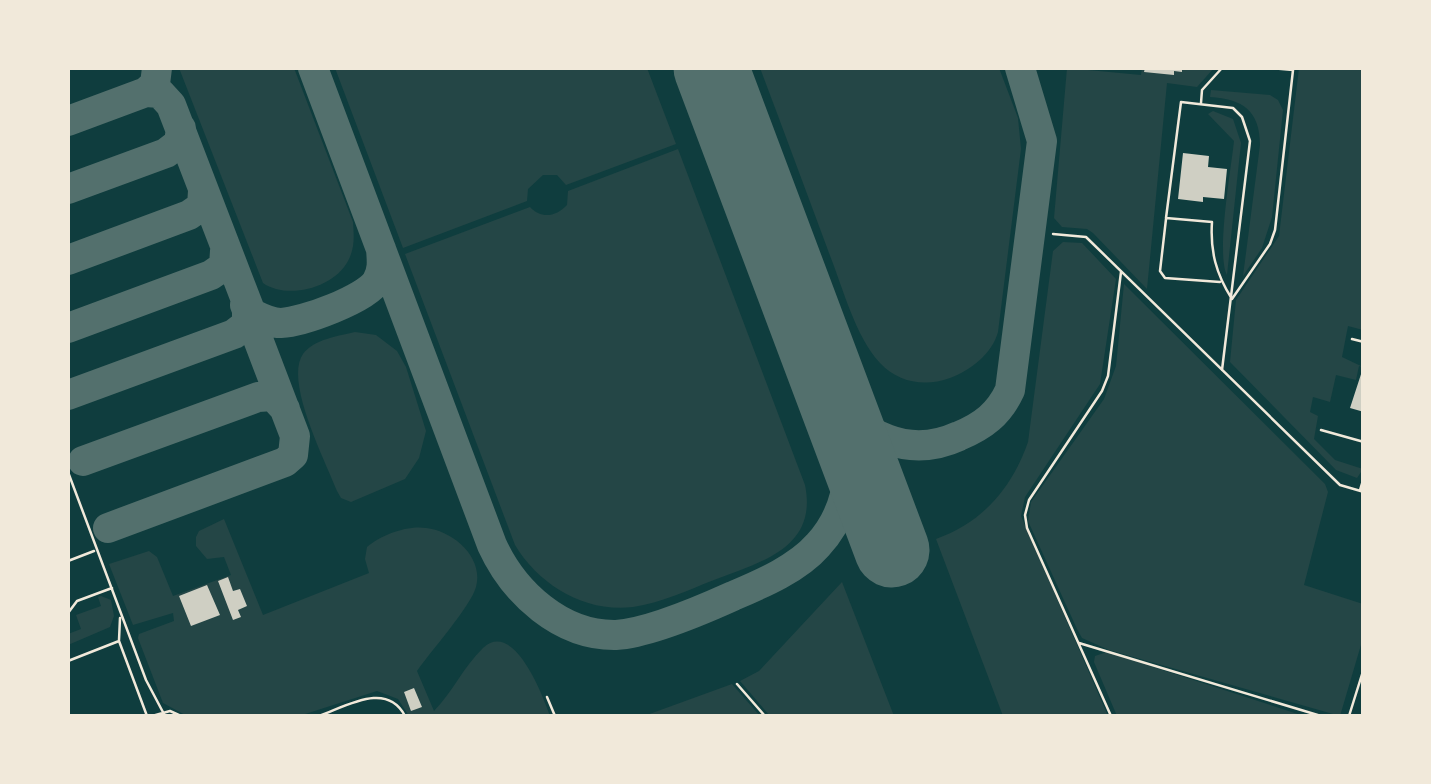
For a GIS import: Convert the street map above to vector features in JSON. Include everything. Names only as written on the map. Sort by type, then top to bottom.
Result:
[{"type":"lane","points":[[1201,104],[1202,90],[1222,68]]},
{"type":"lane","points":[[1232,299],[1270,244],[1275,230],[1293,70],[1270,68]]},
{"type":"lane","points":[[1222,282],[1165,278],[1160,270],[1181,102],[1233,108],[1249,130],[1222,370]]},
{"type":"lane","points":[[1166,218],[1212,222],[1211,241],[1222,282],[1232,299]]},
{"type":"lane","points":[[1054,234],[1086,237],[1340,486],[1362,492],[1364,477]]},
{"type":"lane","points":[[1112,716],[1027,528],[1025,508],[1102,391],[1108,376],[1121,272]]},
{"type":"lane","points":[[1352,338],[1364,342]]},
{"type":"lane","points":[[1321,430],[1364,442]]},
{"type":"lane","points":[[68,472],[146,680],[164,714]]},
{"type":"lane","points":[[68,561],[97,550]]},
{"type":"lane","points":[[68,614],[78,601],[112,588]]},
{"type":"lane","points":[[121,612],[119,642],[150,716],[181,716]]},
{"type":"lane","points":[[68,661],[119,642]]},
{"type":"lane","points":[[1078,643],[1320,716]]},
{"type":"lane","points":[[1349,716],[1364,668]]},
{"type":"lane","points":[[737,684],[766,716]]},
{"type":"lane","points":[[320,716],[379,697],[394,702],[405,716]]},
{"type":"lane","points":[[547,697],[554,716]]},
{"type":"shaded area","points":[[179,68],[294,68],[353,222],[350,256],[332,278],[297,291],[263,283]]},
{"type":"shaded area","points":[[335,68],[647,68],[676,144],[566,185],[557,175],[543,175],[528,189],[527,201],[403,248]]},
{"type":"shaded area","points":[[760,68],[999,68],[1018,118],[1021,149],[998,332],[986,354],[973,366],[941,381],[913,381],[887,370],[871,352],[850,311]]},
{"type":"shaded area","points":[[1067,68],[1141,75],[1142,68],[1214,68],[1197,87],[1167,83],[1147,289],[1093,233],[1062,227],[1054,218]]},
{"type":"shaded area","points":[[1299,68],[1363,68],[1363,330],[1348,326],[1342,357],[1363,367],[1359,366],[1356,380],[1336,375],[1330,402],[1313,397],[1310,412],[1318,416],[1314,439],[1335,460],[1363,469],[1357,478],[1336,470],[1230,362],[1236,300],[1279,236]]},
{"type":"shaded area","points":[[1211,90],[1270,95],[1283,110],[1272,217],[1262,248],[1243,276],[1259,133],[1247,109],[1210,97]]},
{"type":"shaded area","points":[[1213,111],[1233,119],[1241,143],[1227,275],[1223,250],[1234,141],[1208,114]]},
{"type":"shaded area","points":[[678,149],[805,485],[807,506],[803,524],[794,538],[767,559],[654,602],[615,608],[581,601],[550,584],[515,545],[405,254],[530,207],[544,215],[553,214],[567,205],[568,191]]},
{"type":"shaded area","points":[[1063,242],[1082,243],[1116,279],[1100,384],[1025,497],[1021,516],[1108,716],[1003,716],[936,539],[982,513],[1004,488],[1021,459],[1028,442],[1053,251]]},
{"type":"shaded area","points":[[1124,284],[1325,484],[1328,492],[1304,585],[1363,604],[1363,638],[1340,716],[1109,650],[1082,638],[1077,629],[1028,521],[1031,502],[1104,399],[1116,366]]},
{"type":"shaded area","points":[[355,332],[376,335],[397,351],[406,367],[426,431],[419,458],[405,479],[351,502],[341,498],[316,441],[302,401],[299,366],[303,354],[314,345]]},
{"type":"shaded area","points":[[224,519],[263,615],[369,573],[367,547],[387,535],[419,527],[456,540],[471,556],[476,587],[417,671],[434,711],[476,655],[494,642],[506,644],[526,664],[550,716],[409,716],[398,699],[377,691],[299,716],[187,716],[163,703],[138,638],[139,634],[174,621],[173,613],[133,625],[109,564],[149,551],[157,557],[173,596],[231,575],[224,557],[207,559],[196,546],[199,531]]},
{"type":"shaded area","points":[[842,582],[894,716],[770,716],[740,681],[759,671]]},
{"type":"shaded area","points":[[101,596],[111,600],[114,616],[110,627],[68,645],[68,634],[81,629],[76,615],[101,606]]},
{"type":"shaded area","points":[[1107,652],[1304,716],[1117,716],[1094,662],[1095,656]]},
{"type":"shaded area","points":[[732,684],[760,716],[644,716]]},
{"type":"building","points":[[1145,68],[1182,68],[1182,72],[1144,72]]},
{"type":"building","points":[[1183,153],[1209,156],[1208,167],[1227,169],[1224,199],[1178,199]]},
{"type":"building","points":[[1364,365],[1364,412],[1350,408]]},
{"type":"building","points":[[228,577],[233,591],[240,589],[247,606],[238,610],[241,617],[233,620],[218,581]]},
{"type":"building","points":[[207,585],[220,615],[191,626],[179,596]]},
{"type":"building","points":[[414,688],[422,707],[411,711],[404,692]]},
{"type":"taxiway","points":[[157,68],[155,84],[146,92],[160,93],[171,105],[251,313],[269,321],[291,322],[348,302],[377,281],[381,249]]},
{"type":"taxiway","points":[[313,68],[492,545],[526,595],[558,620],[596,633],[629,633],[691,614],[778,575],[809,554],[835,521],[848,482],[850,438]]},
{"type":"taxiway","points":[[833,391],[857,421],[872,432],[904,444],[922,445],[940,443],[976,428],[1006,398],[1042,141],[1020,68]]},
{"type":"taxiway","points":[[68,121],[146,92]]},
{"type":"taxiway","points":[[68,189],[166,153],[179,143],[181,128]]},
{"type":"taxiway","points":[[68,260],[189,215],[202,206],[203,191]]},
{"type":"taxiway","points":[[68,328],[211,275],[224,266],[225,251]]},
{"type":"taxiway","points":[[108,528],[285,462],[293,455],[295,436],[245,305]]},
{"type":"taxiway","points":[[68,395],[234,334],[247,324],[247,310]]},
{"type":"taxiway","points":[[83,461],[258,397],[273,396],[285,409]]},
{"type":"runway","points":[[711,68],[892,550]]}]
